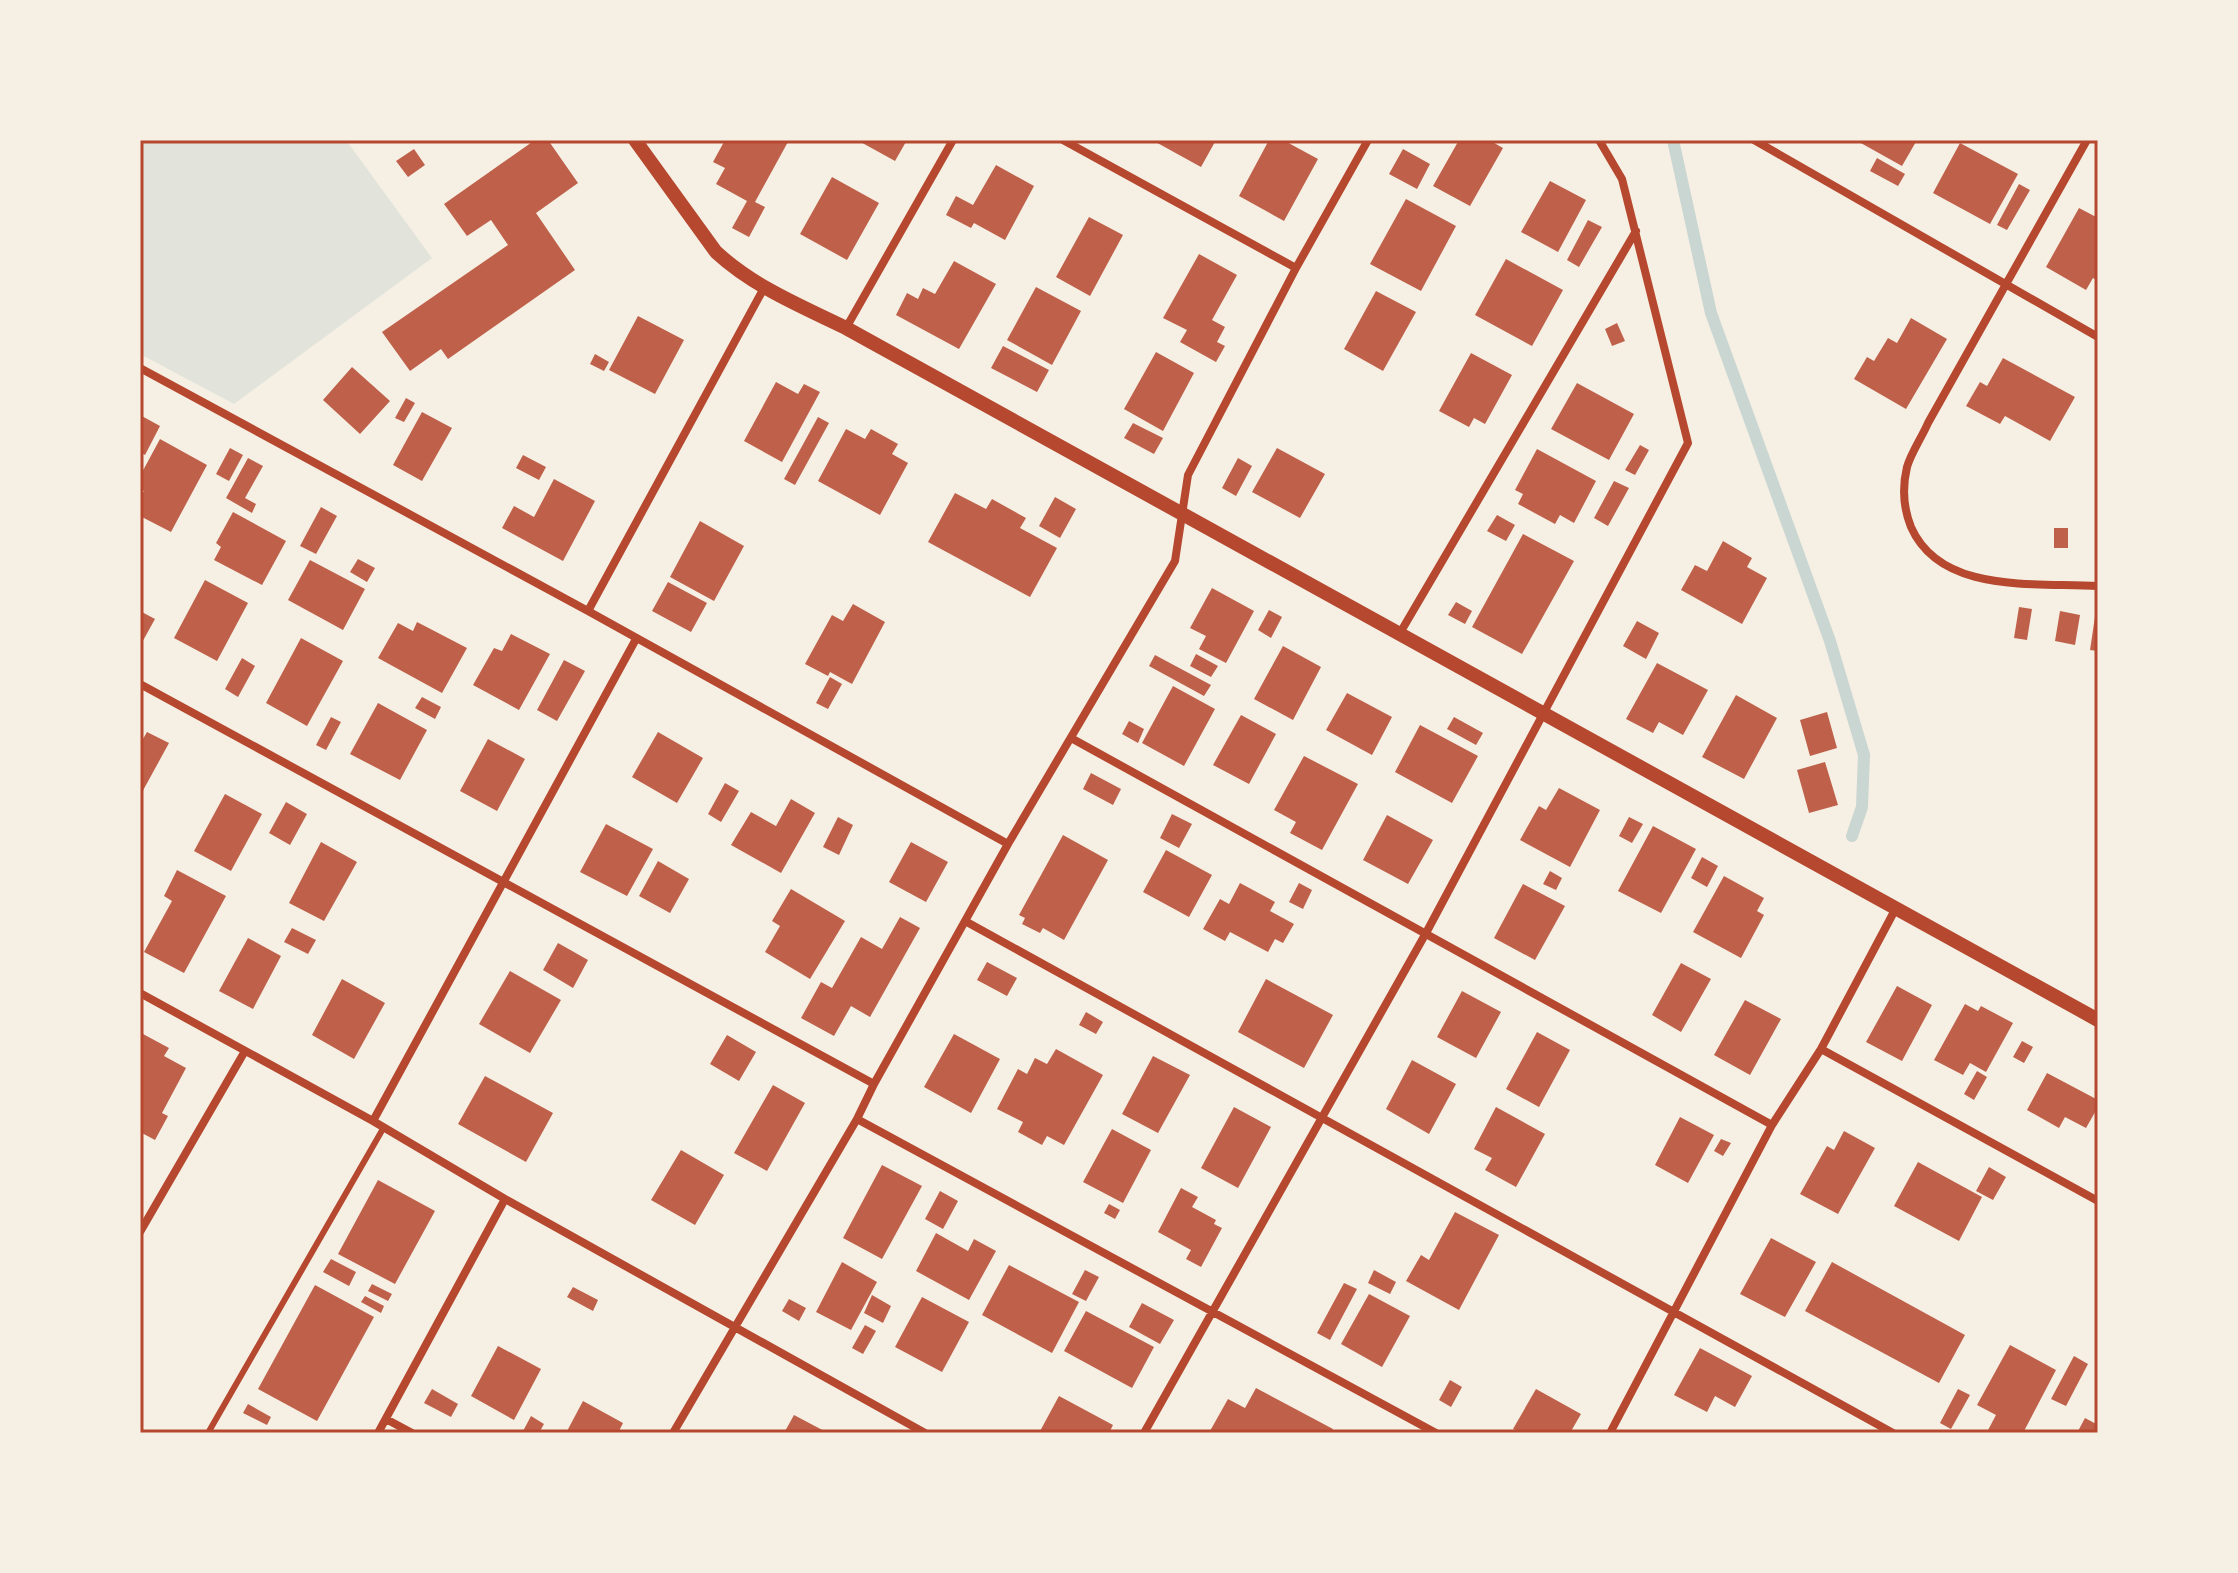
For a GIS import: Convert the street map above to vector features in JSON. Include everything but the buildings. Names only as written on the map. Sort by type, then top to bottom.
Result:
[{"type":"street","points":[[635,140],[716,252],[764,288],[846,328],[2098,1020]]},
{"type":"street","points":[[846,328],[953,140]]},
{"type":"street","points":[[1063,140],[1296,268]]},
{"type":"street","points":[[673,1433],[857,1119],[1008,844],[1175,561],[1188,475],[1296,268],[1368,140]]},
{"type":"street","points":[[1144,1433],[1426,933],[1688,443],[1622,179],[1599,140]]},
{"type":"street","points":[[1754,140],[2098,337]]},
{"type":"street","points":[[2087,140],[1928,423],[1908,466],[1903,501],[1916,537],[1937,563],[1956,572],[1983,579],[2098,586]]},
{"type":"street","points":[[1400,633],[1636,231]]},
{"type":"street","points":[[588,611],[764,288]]},
{"type":"street","points":[[140,368],[1008,844]]},
{"type":"street","points":[[373,1121],[636,639]]},
{"type":"street","points":[[140,684],[874,1084]]},
{"type":"street","points":[[1071,738],[1772,1125]]},
{"type":"street","points":[[1610,1433],[1772,1125],[1821,1049],[1896,908]]},
{"type":"street","points":[[965,921],[1893,1433]]},
{"type":"street","points":[[140,993],[384,1127],[505,1199],[925,1433]]},
{"type":"street","points":[[1821,1049],[2098,1201]]},
{"type":"street","points":[[140,1232],[245,1051]]},
{"type":"street","points":[[857,1119],[1436,1433]]},
{"type":"street","points":[[378,1433],[505,1199]]},
{"type":"street","points":[[386,1419],[412,1433]]},
{"type":"lane","points":[[208,1433],[384,1127]]},
{"type":"shaded area","points":[[140,140],[346,140],[432,258],[234,404],[140,354]]},
{"type":"waterway","points":[[1673,140],[1711,313],[1830,641],[1864,755],[1862,807],[1852,836]]}]
